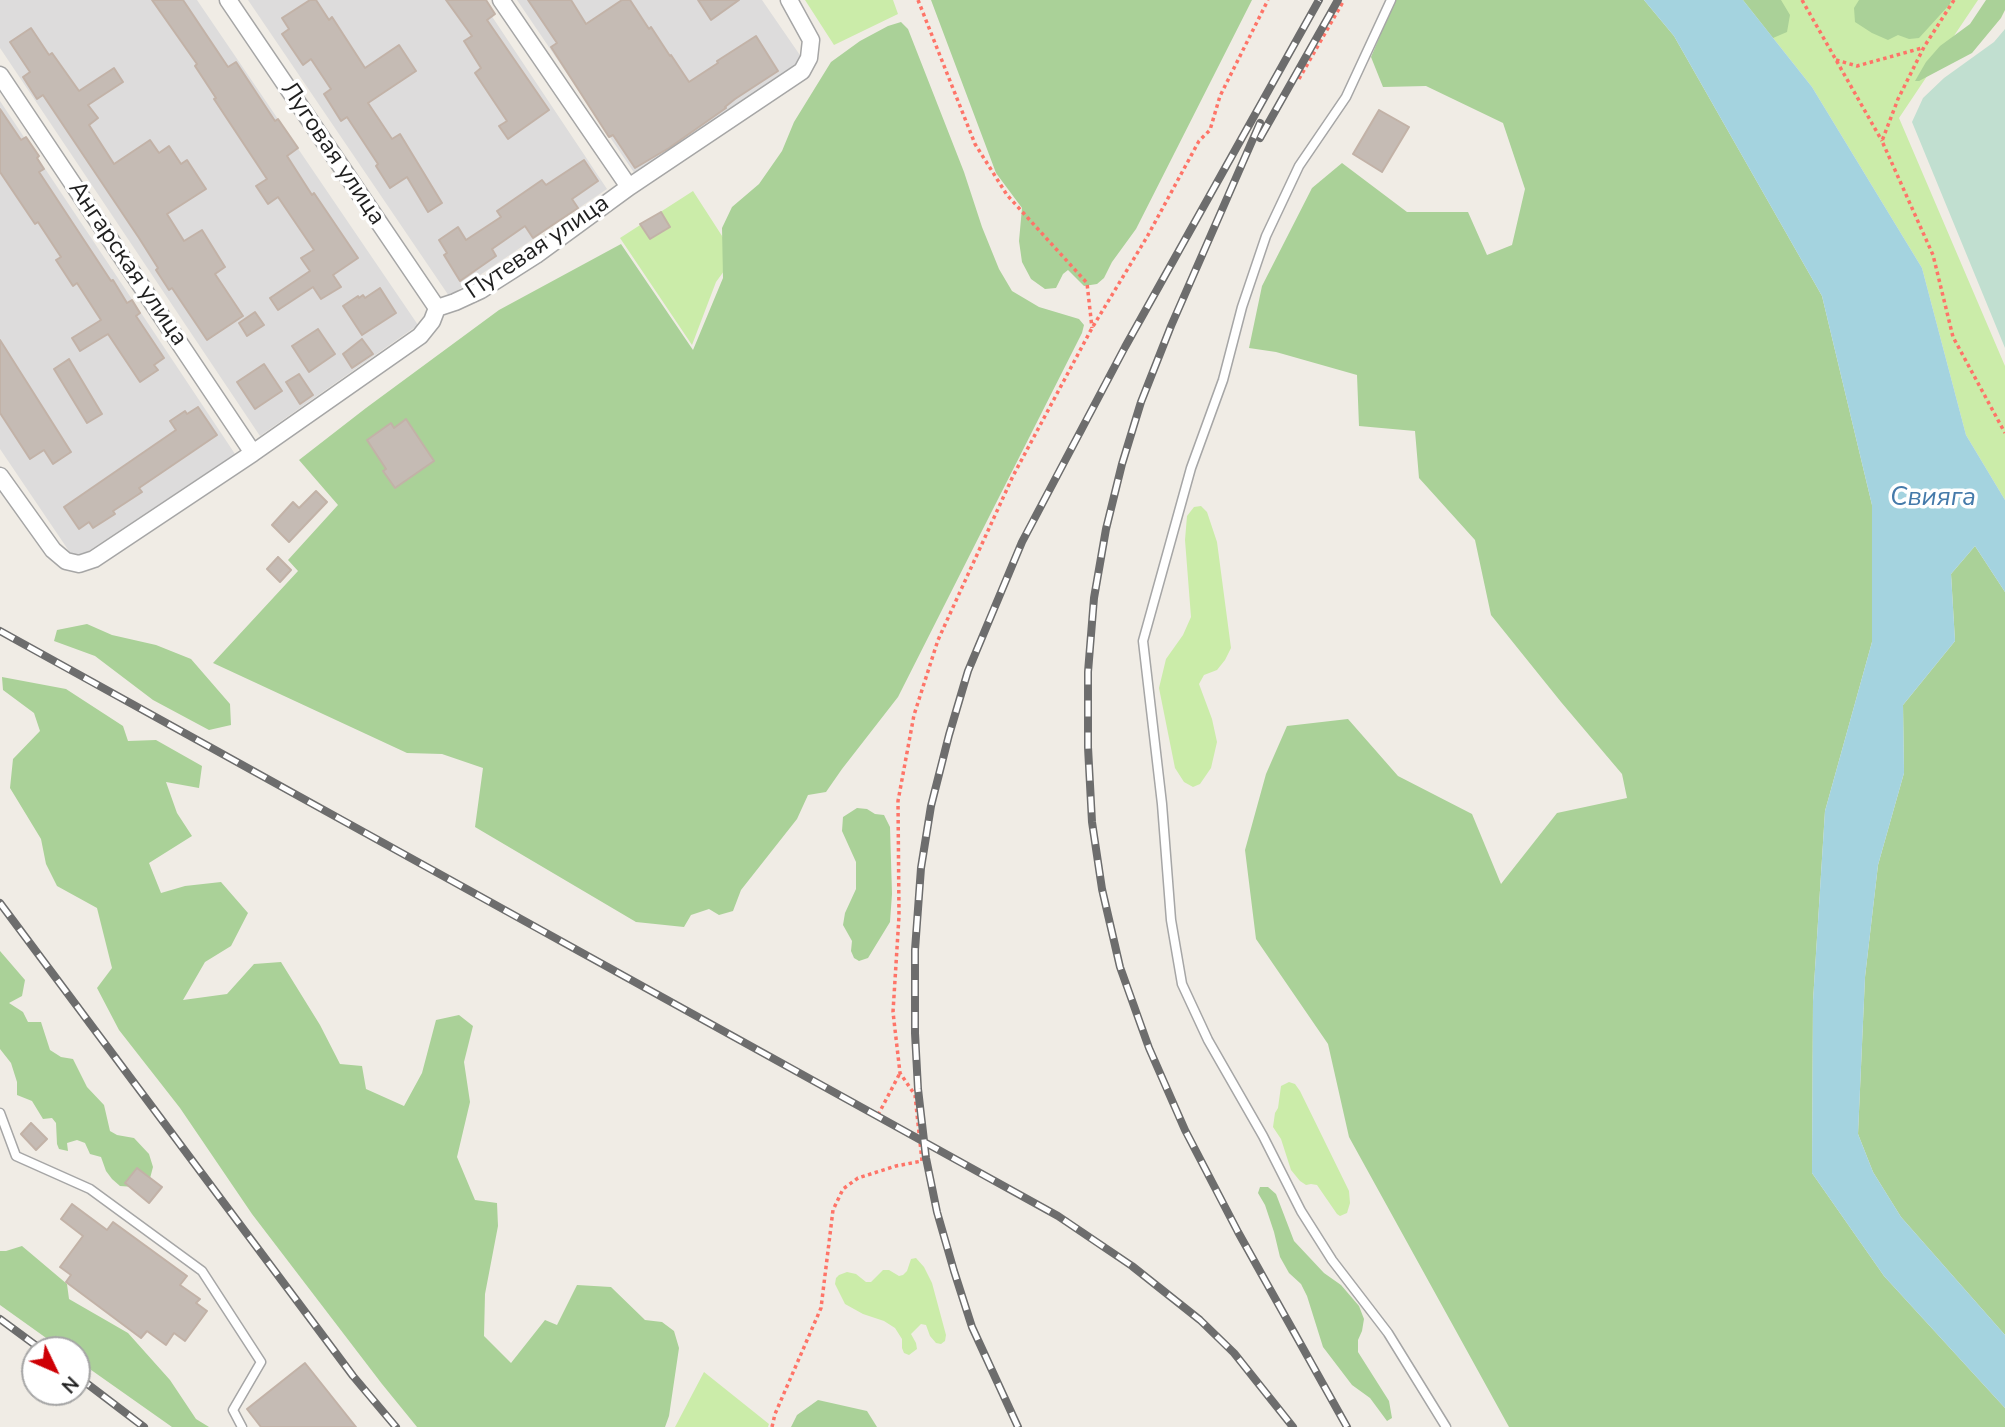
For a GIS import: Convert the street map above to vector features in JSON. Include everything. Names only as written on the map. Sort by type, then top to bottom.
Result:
[{"type":"street","name":"Луговая улица","points":[[228,0],[437,308]]},
{"type":"street","points":[[501,0],[629,187]]},
{"type":"street","name":"Путевая улица","points":[[0,476],[33,526],[53,550],[66,561],[79,564],[94,559],[253,453],[420,336],[432,321],[437,308],[481,290],[536,255],[629,187],[802,71],[809,58],[811,40],[789,0]]},
{"type":"street","name":"Ангарская улица","points":[[0,75],[253,453]]},
{"type":"lane","points":[[1391,0],[1346,97],[1299,166],[1266,236],[1242,307],[1223,380],[1191,468],[1143,640],[1162,804],[1171,920],[1182,984],[1208,1040],[1263,1136],[1301,1211],[1332,1260],[1388,1334],[1446,1427]]},
{"type":"lane","points":[[0,1113],[16,1156],[90,1189],[202,1271],[261,1362],[233,1410],[242,1427]]},
{"type":"path","points":[[918,0],[975,144],[1007,195],[1087,283],[1092,328]]},
{"type":"path","points":[[772,1427],[775,1414],[821,1308],[833,1210],[842,1189],[858,1178],[922,1161],[915,1095],[900,1073],[893,1012],[899,916],[898,801],[914,715],[938,640],[1013,475],[1092,328],[1147,237],[1199,141],[1210,130],[1220,96],[1268,0]]},
{"type":"path","points":[[1299,79],[1344,0]]},
{"type":"path","points":[[1802,0],[1882,141],[1933,254],[1953,337],[2005,433]]},
{"type":"path","points":[[1882,141],[1898,99],[1924,47],[1955,0]]},
{"type":"path","points":[[1836,60],[1857,66],[1924,47]]},
{"type":"path","points":[[878,1115],[900,1073]]},
{"type":"shaded area","points":[[0,0],[197,0],[418,325],[260,436],[0,48]]},
{"type":"shaded area","points":[[248,0],[481,0],[607,189],[449,296]]},
{"type":"shaded area","points":[[517,0],[762,0],[804,61],[635,174]]},
{"type":"shaded area","points":[[0,101],[235,454],[75,560],[0,449]]},
{"type":"green space","points":[[805,0],[893,0],[898,14],[834,45]]},
{"type":"green space","points":[[931,0],[1252,0],[1136,229],[1104,278],[1097,284],[1084,286],[1068,270],[1056,288],[1045,289],[1031,279],[1022,262],[1019,241],[1022,208],[996,173]]},
{"type":"green space","points":[[1395,0],[1644,0],[1674,36],[1822,296],[1872,505],[1872,642],[1825,811],[1813,1001],[1812,1173],[1884,1276],[2005,1408],[2005,1427],[1509,1427],[1349,1137],[1328,1044],[1256,939],[1245,850],[1266,774],[1287,726],[1348,719],[1398,776],[1472,814],[1501,884],[1557,813],[1627,798],[1622,774],[1491,615],[1475,540],[1419,478],[1415,431],[1359,426],[1357,375],[1276,352],[1249,348],[1262,286],[1312,188],[1342,163],[1407,212],[1468,212],[1487,255],[1512,245],[1525,189],[1503,123],[1426,86],[1383,87],[1371,57]]},
{"type":"green space","points":[[1743,0],[1978,0],[1899,118],[2005,366],[2005,500],[1966,435],[1922,268],[1812,87]]},
{"type":"green space","points":[[1743,0],[1781,0],[1790,15],[1787,32],[1773,38]]},
{"type":"green space","points":[[1859,0],[1951,0],[1919,38],[1909,39],[1898,35],[1888,40],[1855,22],[1854,8]]},
{"type":"green space","points":[[1986,0],[2005,0],[2005,10],[1972,53],[1915,81],[1940,46],[1970,24]]},
{"type":"green space","points":[[901,22],[908,29],[964,172],[982,227],[999,269],[1012,291],[1039,307],[1079,319],[1084,325],[898,697],[826,792],[808,795],[797,819],[741,890],[733,911],[719,915],[709,909],[691,915],[684,927],[636,922],[475,827],[483,768],[442,754],[407,753],[213,663],[298,571],[288,560],[338,505],[299,460],[499,310],[621,244],[693,350],[723,278],[722,228],[732,207],[759,184],[782,151],[794,122],[831,62],[860,41]]},
{"type":"green space","points":[[2005,29],[2005,348],[1912,122],[1923,98],[1944,78],[1994,42]]},
{"type":"green space","points":[[693,191],[735,256],[716,282],[692,345],[620,238]]},
{"type":"green space","points":[[1201,506],[1207,512],[1217,542],[1231,648],[1217,670],[1204,675],[1199,684],[1217,742],[1211,768],[1200,784],[1193,787],[1184,782],[1175,768],[1159,688],[1166,659],[1183,635],[1191,617],[1185,540],[1187,516],[1194,507]]},
{"type":"green space","points":[[1975,546],[2005,592],[2005,1335],[1901,1217],[1873,1172],[1858,1134],[1865,977],[1878,865],[1904,773],[1903,705],[1955,641],[1951,574]]},
{"type":"green space","points":[[87,624],[112,635],[156,645],[191,659],[230,704],[231,725],[209,730],[153,700],[95,656],[54,641],[57,630]]},
{"type":"green space","points":[[2,677],[66,689],[123,726],[128,741],[156,740],[202,766],[199,788],[166,782],[177,813],[192,836],[149,863],[161,893],[185,886],[221,882],[248,913],[231,946],[205,962],[183,1000],[227,994],[254,964],[281,962],[320,1025],[340,1064],[362,1066],[366,1089],[404,1106],[422,1073],[436,1020],[459,1015],[473,1026],[464,1062],[470,1102],[457,1157],[475,1200],[497,1203],[498,1226],[485,1294],[484,1336],[511,1363],[545,1320],[557,1325],[577,1285],[611,1287],[645,1320],[662,1322],[674,1331],[679,1348],[665,1427],[417,1427],[252,1214],[180,1108],[119,1030],[97,988],[112,968],[97,908],[57,886],[46,864],[41,839],[10,788],[13,759],[40,731],[34,713],[3,690]]},
{"type":"green space","points":[[857,808],[884,815],[890,827],[892,894],[890,922],[868,958],[859,961],[854,958],[851,951],[852,941],[843,925],[845,913],[856,889],[856,862],[842,831],[843,817]]},
{"type":"green space","points":[[0,951],[25,980],[22,996],[9,1003],[23,1012],[28,1022],[41,1022],[50,1050],[61,1057],[73,1059],[87,1087],[104,1105],[110,1131],[134,1138],[149,1154],[153,1167],[149,1182],[134,1187],[120,1186],[106,1171],[101,1157],[90,1154],[85,1143],[77,1140],[67,1143],[68,1151],[59,1149],[56,1123],[52,1118],[43,1119],[32,1101],[17,1095],[17,1082],[11,1063],[0,1049]]},
{"type":"green space","points":[[1289,1082],[1295,1084],[1300,1091],[1349,1191],[1347,1213],[1340,1216],[1317,1185],[1306,1185],[1291,1170],[1281,1139],[1273,1127],[1281,1086]]},
{"type":"green space","points":[[1260,1187],[1268,1187],[1276,1194],[1294,1241],[1324,1273],[1341,1285],[1359,1306],[1364,1319],[1358,1340],[1358,1352],[1389,1401],[1392,1418],[1387,1421],[1370,1398],[1352,1385],[1323,1347],[1307,1296],[1280,1257],[1265,1205],[1258,1193]]},
{"type":"green space","points":[[22,1246],[67,1284],[69,1299],[128,1333],[170,1380],[196,1419],[209,1427],[172,1427],[91,1370],[91,1336],[43,1336],[0,1305],[0,1251]]},
{"type":"green space","points":[[916,1258],[932,1283],[946,1335],[945,1341],[936,1343],[926,1325],[921,1324],[911,1334],[917,1349],[909,1355],[904,1353],[902,1339],[895,1328],[845,1304],[835,1284],[839,1275],[847,1272],[856,1274],[866,1282],[871,1282],[883,1270],[903,1275],[911,1259]]},
{"type":"green space","points":[[704,1372],[769,1424],[768,1427],[675,1427]]},
{"type":"green space","points":[[818,1400],[867,1411],[877,1427],[791,1427],[797,1415]]},
{"type":"water","name":"Свияга","points":[[1644,0],[1743,0],[1812,87],[1922,268],[1966,435],[2005,500],[2005,592],[1975,546],[1951,574],[1955,641],[1903,705],[1904,773],[1878,865],[1865,977],[1858,1134],[1873,1172],[1901,1217],[2005,1335],[2005,1408],[1884,1276],[1812,1173],[1813,1001],[1825,811],[1872,642],[1872,505],[1822,296],[1674,36]]},
{"type":"building","points":[[152,0],[183,0],[228,67],[236,62],[275,121],[278,119],[298,148],[287,156],[358,258],[333,275],[341,287],[321,299],[313,287],[278,310],[270,298],[310,271],[301,258],[314,250],[278,197],[268,204],[256,186],[267,179],[214,99],[216,98],[195,66],[197,64]]},
{"type":"building","points":[[310,0],[316,0],[329,20],[332,17],[365,68],[399,45],[416,71],[368,103],[392,139],[400,134],[442,203],[428,212],[407,177],[390,188],[376,166],[378,164],[347,117],[341,121],[324,94],[331,89],[311,59],[303,65],[282,34],[289,29],[282,18]]},
{"type":"building","points":[[446,0],[486,0],[495,14],[487,20],[549,110],[508,139],[499,126],[507,121],[475,73],[481,68],[464,41],[472,36]]},
{"type":"building","points":[[528,0],[571,0],[586,24],[622,0],[630,0],[689,82],[756,36],[778,71],[669,148],[635,168],[613,135],[609,137],[551,47],[557,43]]},
{"type":"building","points":[[698,0],[739,0],[711,20]]},
{"type":"building","points":[[31,28],[79,91],[114,68],[123,82],[88,105],[98,118],[89,125],[114,164],[150,140],[159,153],[169,146],[181,164],[187,160],[206,189],[167,214],[184,241],[202,230],[225,267],[215,274],[243,316],[207,340],[172,288],[169,290],[139,238],[43,95],[37,99],[23,77],[30,72],[10,42]]},
{"type":"building","points":[[0,109],[21,140],[26,137],[39,156],[37,158],[44,169],[39,172],[111,281],[113,280],[127,303],[132,300],[140,313],[136,316],[164,358],[154,365],[158,370],[140,382],[108,334],[80,351],[72,338],[101,320],[77,283],[73,286],[56,260],[61,257],[0,172]]},
{"type":"building","points":[[1379,110],[1409,127],[1382,172],[1353,154]]},
{"type":"building","points":[[584,160],[598,181],[572,199],[578,208],[533,238],[525,226],[492,249],[496,256],[460,281],[444,255],[447,253],[439,240],[458,227],[466,240],[501,217],[497,211],[542,180],[546,185]]},
{"type":"building","points":[[661,212],[670,227],[650,239],[640,224]]},
{"type":"building","points":[[380,288],[396,313],[362,335],[343,306],[358,296],[359,298],[363,295],[365,298]]},
{"type":"building","points":[[255,312],[264,325],[247,336],[239,323]]},
{"type":"building","points":[[318,329],[335,354],[309,372],[292,346]]},
{"type":"building","points":[[362,339],[373,354],[352,368],[343,354]]},
{"type":"building","points":[[0,340],[71,452],[53,464],[44,450],[30,459],[0,413]]},
{"type":"building","points":[[69,359],[102,414],[87,423],[54,369]]},
{"type":"building","points":[[264,364],[282,391],[255,409],[237,382]]},
{"type":"building","points":[[299,374],[313,395],[300,404],[286,382]]},
{"type":"building","points":[[198,407],[217,435],[139,488],[142,492],[113,511],[115,514],[93,528],[89,522],[79,529],[64,507],[176,430],[170,421],[185,411],[187,414]]},
{"type":"building","points":[[406,419],[434,461],[395,488],[367,440],[391,423],[394,428]]},
{"type":"building","points":[[316,491],[327,502],[289,542],[272,525],[293,502],[299,508]]},
{"type":"building","points":[[278,557],[291,570],[280,582],[267,569]]},
{"type":"building","points":[[31,1123],[47,1139],[36,1150],[21,1134]]},
{"type":"building","points":[[137,1168],[162,1187],[149,1203],[125,1183]]},
{"type":"building","points":[[72,1204],[107,1230],[113,1222],[187,1276],[180,1285],[200,1299],[196,1303],[207,1311],[185,1341],[174,1333],[166,1345],[147,1331],[141,1338],[66,1282],[71,1275],[60,1267],[83,1236],[61,1219]]},
{"type":"building","points":[[305,1363],[356,1427],[261,1427],[247,1409]]},
{"type":"railway","points":[[1018,1427],[972,1327],[937,1212],[926,1158],[915,1033],[915,950],[921,868],[931,806],[968,671],[1022,542],[1125,347],[1319,0]]},
{"type":"railway","points":[[1260,138],[1338,0]]},
{"type":"railway","points":[[1260,123],[1171,326],[1141,402],[1106,529],[1094,598],[1088,672],[1092,822],[1102,889],[1120,967],[1149,1048],[1185,1130],[1238,1232],[1347,1427]]},
{"type":"railway","points":[[0,631],[1058,1216],[1132,1266],[1200,1320],[1234,1353],[1293,1427]]},
{"type":"railway","points":[[0,903],[353,1376],[396,1427]]},
{"type":"railway","points":[[0,1319],[23,1336]]},
{"type":"railway","points":[[91,1387],[144,1427]]}]
